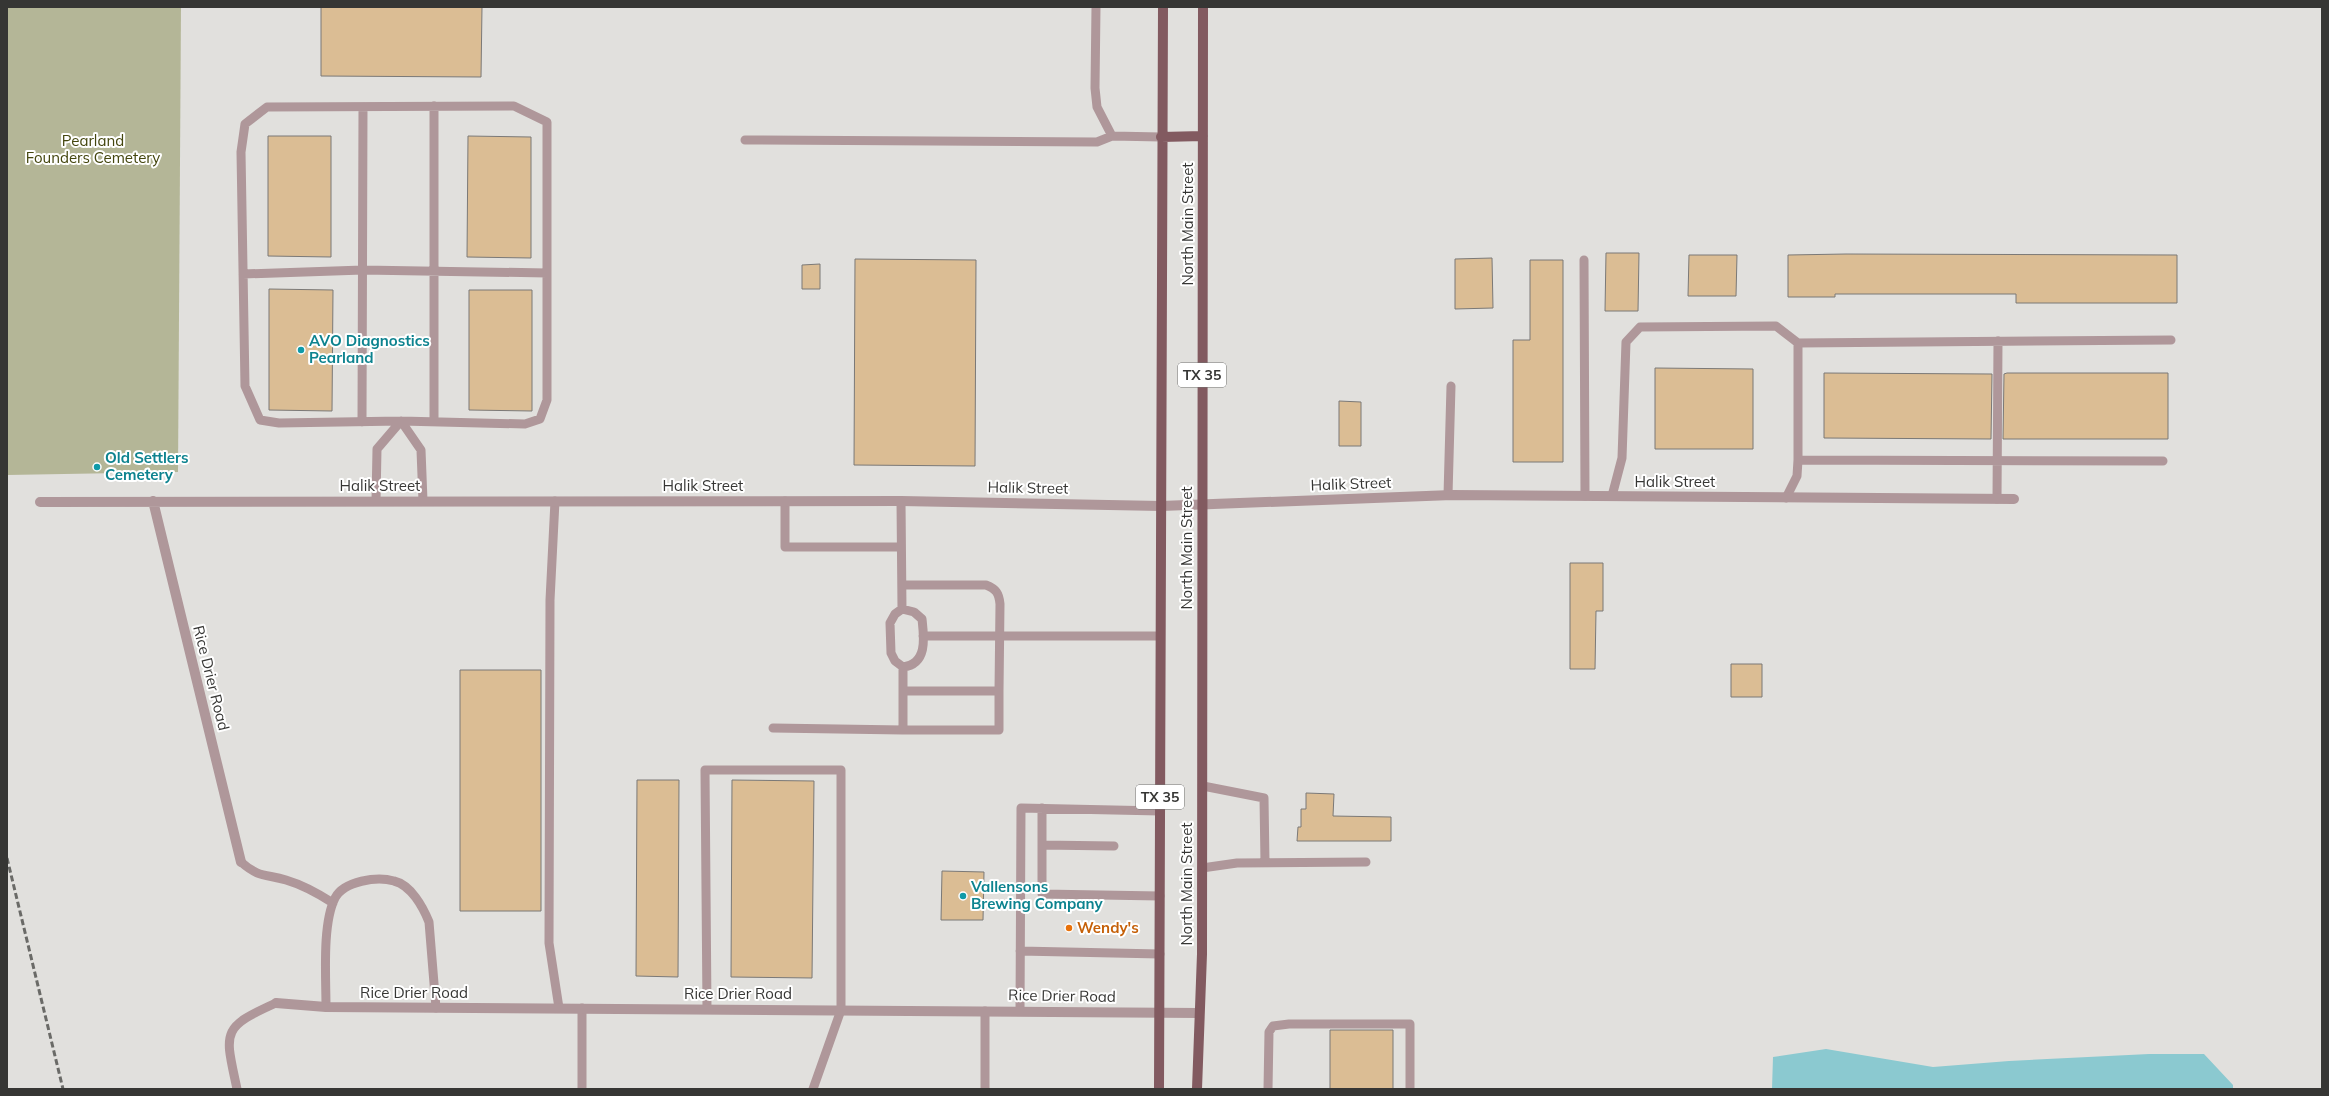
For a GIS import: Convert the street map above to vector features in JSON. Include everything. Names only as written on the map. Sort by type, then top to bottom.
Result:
[{"type":"main road","name":"North Main Street","points":[[1160,1089],[1160,636],[1163,7]]},
{"type":"main road","name":"North Main Street","points":[[1197,1089],[1202,954],[1203,786],[1203,7]]},
{"type":"main road","points":[[1162,137],[1203,136]]},
{"type":"street","name":"Halik Street","points":[[40,502],[901,501],[1161,506],[1448,495],[2014,499]]},
{"type":"street","name":"Rice Drier Road","points":[[153,501],[241,862]]},
{"type":"street","name":"Rice Drier Road","points":[[276,1003],[326,1007],[1199,1013]]},
{"type":"lane","points":[[1096,7],[1095,88],[1097,107],[1112,136]]},
{"type":"lane","points":[[434,106],[434,422]]},
{"type":"lane","points":[[434,106],[514,106],[547,122],[547,400],[540,419],[525,424],[401,421],[279,423],[260,420],[245,386],[241,152],[245,124],[267,107],[434,106]]},
{"type":"lane","points":[[362,422],[363,107]]},
{"type":"lane","points":[[745,140],[1098,142],[1112,136],[1162,137]]},
{"type":"lane","points":[[1584,260],[1585,496]]},
{"type":"lane","points":[[243,274],[363,270],[547,273]]},
{"type":"lane","points":[[1612,496],[1622,458],[1626,342],[1640,327],[1776,326],[1798,343],[2171,340]]},
{"type":"lane","points":[[1997,499],[1998,341]]},
{"type":"lane","points":[[1786,498],[1797,476],[1798,343]]},
{"type":"lane","points":[[1448,495],[1451,386]]},
{"type":"lane","points":[[376,501],[377,449],[401,421]]},
{"type":"lane","points":[[401,421],[422,450],[423,501]]},
{"type":"lane","points":[[1798,460],[2163,461]]},
{"type":"lane","points":[[555,501],[550,600],[549,943],[560,1008]]},
{"type":"lane","points":[[785,501],[785,547],[901,547]]},
{"type":"lane","points":[[901,501],[902,609]]},
{"type":"lane","points":[[773,728],[998,730],[1000,595],[995,588],[986,585],[902,585]]},
{"type":"lane","points":[[902,609],[914,612],[922,619],[924,636],[923,653],[918,661],[910,666],[903,667],[895,661],[891,653],[890,623],[895,614],[902,609]]},
{"type":"lane","points":[[924,636],[1160,636]]},
{"type":"lane","points":[[903,667],[903,730]]},
{"type":"lane","points":[[903,691],[999,691]]},
{"type":"lane","points":[[707,1009],[705,770],[841,770],[841,1010],[813,1089]]},
{"type":"lane","points":[[1203,786],[1264,798],[1265,863]]},
{"type":"lane","points":[[1020,1011],[1021,808],[1160,811]]},
{"type":"lane","points":[[1042,808],[1042,894],[1160,896]]},
{"type":"lane","points":[[1042,845],[1114,846]]},
{"type":"lane","points":[[241,862],[249,870],[268,877],[285,879],[333,903]]},
{"type":"lane","points":[[1202,868],[1237,863],[1366,862]]},
{"type":"lane","points":[[326,1007],[328,917],[336,896],[356,881],[394,881],[411,892],[423,908],[428,922],[436,1008]]},
{"type":"lane","points":[[1020,951],[1160,954]]},
{"type":"lane","points":[[237,1089],[229,1053],[228,1037],[237,1024],[250,1015],[276,1003]]},
{"type":"lane","points":[[582,1008],[582,1089]]},
{"type":"lane","points":[[985,1089],[986,1011]]},
{"type":"lane","points":[[1268,1089],[1269,1032],[1273,1026],[1289,1024],[1410,1024],[1410,1089]]},
{"type":"green space","name":"Pearland Founders Cemetery","points":[[7,7],[181,7],[178,472],[7,475]]},
{"type":"water","points":[[1826,1049],[1933,1067],[2009,1061],[2149,1054],[2204,1054],[2233,1085],[2233,1089],[1772,1089],[1773,1057]]},
{"type":"building","points":[[321,7],[482,7],[481,77],[321,76]]},
{"type":"building","points":[[268,136],[331,136],[331,257],[268,256]]},
{"type":"building","points":[[468,136],[531,137],[531,258],[467,257]]},
{"type":"building","points":[[1606,253],[1639,253],[1638,311],[1605,311]]},
{"type":"building","points":[[1689,255],[1737,255],[1736,296],[1688,296]]},
{"type":"building","points":[[1788,255],[2177,255],[2177,303],[2016,303],[2016,294],[1835,294],[1835,297],[1788,297]]},
{"type":"building","points":[[1492,258],[1493,308],[1455,309],[1455,259]]},
{"type":"building","points":[[855,259],[976,260],[975,466],[854,465]]},
{"type":"building","points":[[1530,260],[1563,260],[1563,462],[1513,462],[1513,340],[1530,340]]},
{"type":"building","points":[[820,264],[820,289],[802,289],[802,265]]},
{"type":"building","name":"AVO Diagnostics Pearland","points":[[269,289],[333,290],[332,411],[269,410]]},
{"type":"building","points":[[469,290],[532,290],[532,411],[469,410]]},
{"type":"building","points":[[1655,368],[1753,369],[1753,449],[1655,449]]},
{"type":"building","points":[[1824,373],[1992,374],[1991,439],[1824,438]]},
{"type":"building","points":[[2168,373],[2168,439],[2003,439],[2004,374]]},
{"type":"building","points":[[1339,401],[1361,402],[1361,446],[1339,446]]},
{"type":"building","points":[[1570,563],[1603,563],[1603,611],[1596,611],[1595,669],[1570,669]]},
{"type":"building","points":[[1731,664],[1762,664],[1762,697],[1731,697]]},
{"type":"building","points":[[460,670],[541,670],[541,911],[460,911]]},
{"type":"building","points":[[637,780],[679,780],[678,977],[636,976]]},
{"type":"building","points":[[732,780],[814,781],[812,978],[731,977]]},
{"type":"building","points":[[1306,793],[1334,794],[1333,816],[1391,817],[1391,841],[1297,841],[1298,827],[1301,827],[1301,809],[1306,809]]},
{"type":"building","name":"Vallensons Brewing Company","points":[[942,871],[984,872],[983,920],[941,920]]},
{"type":"building","points":[[1330,1030],[1393,1030],[1393,1089],[1330,1089]]},
{"type":"railway","points":[[7,858],[63,1089]]},
{"type":"place","name":"AVO Diagnostics Pearland","points":[[301,350]]},
{"type":"place","name":"Old Settlers Cemetery","points":[[97,467]]},
{"type":"place","name":"Vallensons Brewing Company","points":[[963,896]]},
{"type":"place","name":"Wendy's","points":[[1069,928]]}]
